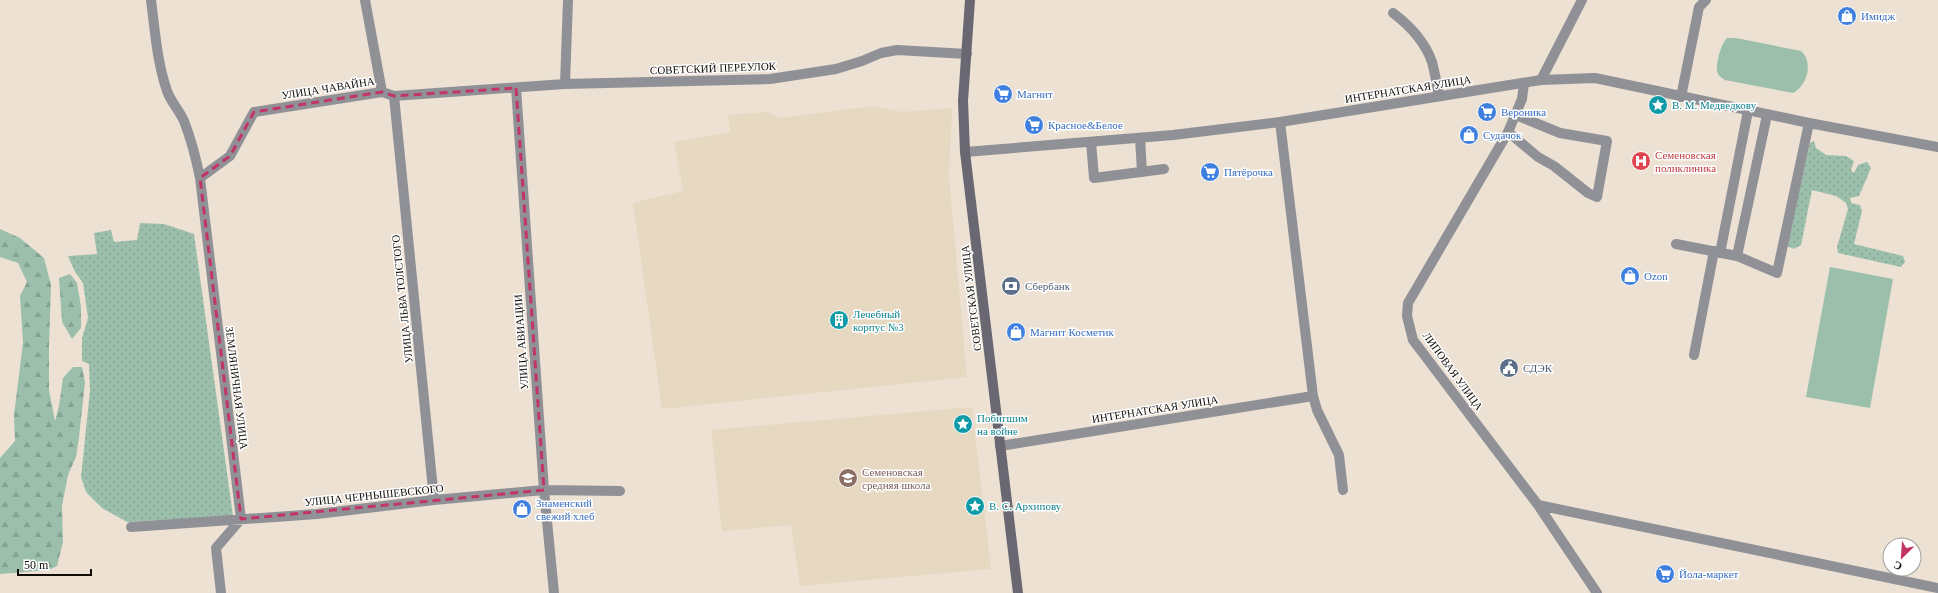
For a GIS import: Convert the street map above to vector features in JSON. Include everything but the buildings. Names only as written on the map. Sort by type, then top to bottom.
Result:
[{"type":"main road","name":"СОВЕТСКАЯ УЛИЦА","points":[[970,0],[963,101],[965,152],[1018,593]]},
{"type":"street","name":"ЗЕМЛЯНИЧНАЯ УЛИЦА","points":[[151,0],[158,59],[167,91],[183,119],[195,153],[200,178],[241,519]]},
{"type":"street","points":[[365,0],[382,92]]},
{"type":"street","points":[[565,84],[568,0]]},
{"type":"street","points":[[1540,80],[1582,0]]},
{"type":"street","points":[[1681,97],[1699,7],[1706,0]]},
{"type":"street","points":[[1393,14],[1405,22],[1421,41],[1432,62],[1439,96]]},
{"type":"street","name":"СОВЕТСКИЙ ПЕРЕУЛОК","points":[[565,84],[770,79],[836,69],[881,53],[897,50],[967,54]]},
{"type":"street","name":"ИНТЕРНАТСКАЯ УЛИЦА","points":[[965,152],[1140,138],[1280,122],[1524,82],[1595,78],[1809,124],[1938,147]]},
{"type":"street","name":"ЛИПОВАЯ УЛИЦА","points":[[1524,82],[1522,99],[1508,132],[1408,303],[1406,316],[1413,340],[1538,505],[1597,593]]},
{"type":"street","name":"УЛИЦА ЧАВАЙНА","points":[[200,178],[230,156],[254,112],[382,92],[394,96],[565,84]]},
{"type":"street","name":"УЛИЦА АВИАЦИИ","points":[[516,88],[517,121],[544,490],[554,593]]},
{"type":"street","name":"УЛИЦА ЛЬВА ТОЛСТОГО","points":[[394,96],[434,500]]},
{"type":"street","points":[[1694,355],[1748,111]]},
{"type":"street","points":[[1736,256],[1767,114]]},
{"type":"street","points":[[1508,132],[1538,157],[1554,166],[1588,193],[1597,197],[1607,141],[1560,133],[1516,115]]},
{"type":"street","points":[[1280,122],[1313,396],[1317,410],[1339,455],[1343,490]]},
{"type":"street","points":[[1676,244],[1736,256],[1777,273],[1809,124]]},
{"type":"street","points":[[1140,138],[1142,172]]},
{"type":"street","points":[[1091,142],[1094,178],[1164,169]]},
{"type":"street","name":"ИНТЕРНАТСКАЯ УЛИЦА","points":[[1000,446],[1313,396]]},
{"type":"street","name":"УЛИЦА ЧЕРНЫШЕВСКОГО","points":[[131,527],[317,514],[434,500],[544,490],[620,490]]},
{"type":"street","points":[[1538,505],[1938,588]]},
{"type":"street","points":[[221,593],[216,548],[241,519]]},
{"type":"highlighted area","points":[[516,88],[544,490],[241,519],[200,178],[230,156],[254,112],[382,92],[394,96]]},
{"type":"shaded area","points":[[873,106],[902,112],[952,108],[949,176],[967,377],[662,409],[633,203],[683,191],[674,142],[730,132],[728,115],[769,112],[779,118]]},
{"type":"shaded area","name":"Семеновская средняя школа","points":[[972,407],[991,569],[800,586],[791,525],[722,531],[711,430]]},
{"type":"green space","points":[[1727,38],[1736,38],[1801,51],[1805,56],[1808,67],[1805,80],[1798,90],[1793,93],[1725,80],[1718,74],[1717,67],[1721,49]]},
{"type":"green space","points":[[1814,141],[1816,148],[1826,155],[1846,156],[1854,161],[1851,170],[1854,173],[1858,165],[1867,162],[1871,168],[1859,196],[1850,198],[1851,203],[1860,205],[1862,211],[1854,244],[1903,256],[1905,262],[1901,267],[1838,253],[1837,247],[1848,209],[1846,203],[1836,196],[1812,190],[1801,245],[1794,249],[1787,246],[1810,143]]},
{"type":"green space","points":[[140,223],[164,224],[194,234],[233,516],[127,522],[102,508],[86,492],[81,477],[90,391],[89,364],[82,361],[82,338],[88,318],[83,283],[75,272],[68,256],[97,254],[94,233],[111,230],[114,242],[137,240]]},
{"type":"green space","points":[[0,229],[20,238],[44,258],[51,285],[49,390],[55,421],[63,378],[73,367],[82,367],[85,382],[76,457],[68,475],[62,506],[63,542],[57,566],[49,570],[0,574],[0,458],[15,441],[14,415],[23,343],[20,296],[27,282],[18,263],[0,257]]},
{"type":"green space","points":[[1830,267],[1893,279],[1870,408],[1806,397]]},
{"type":"green space","points":[[70,274],[77,283],[81,307],[81,328],[72,339],[62,322],[59,278]]},
{"type":"place","name":"Имидж","points":[[1847,16]]},
{"type":"place","name":"Магнит","points":[[1003,94]]},
{"type":"place","name":"В. М. Медведкову","points":[[1658,105]]},
{"type":"place","name":"Вероника","points":[[1487,112]]},
{"type":"place","name":"Красное&Белое","points":[[1034,125]]},
{"type":"place","name":"Судачок","points":[[1469,135]]},
{"type":"place","name":"Семеновская поликлиника","points":[[1641,161]]},
{"type":"place","name":"Пятёрочка","points":[[1210,172]]},
{"type":"place","name":"Ozon","points":[[1630,276]]},
{"type":"place","name":"Сбербанк","points":[[1011,286]]},
{"type":"place","name":"Лечебный корпус №3","points":[[839,320]]},
{"type":"place","name":"Магнит Косметик","points":[[1016,332]]},
{"type":"place","name":"СДЭК","points":[[1509,368]]},
{"type":"place","name":"Побигшим на войне","points":[[963,424]]},
{"type":"place","name":"Семеновская средняя школа","points":[[848,478]]},
{"type":"place","name":"В. С. Архипову","points":[[975,506]]},
{"type":"place","name":"Знаменский свежий хлеб","points":[[522,509]]},
{"type":"place","name":"Йола-маркет","points":[[1665,574]]}]
